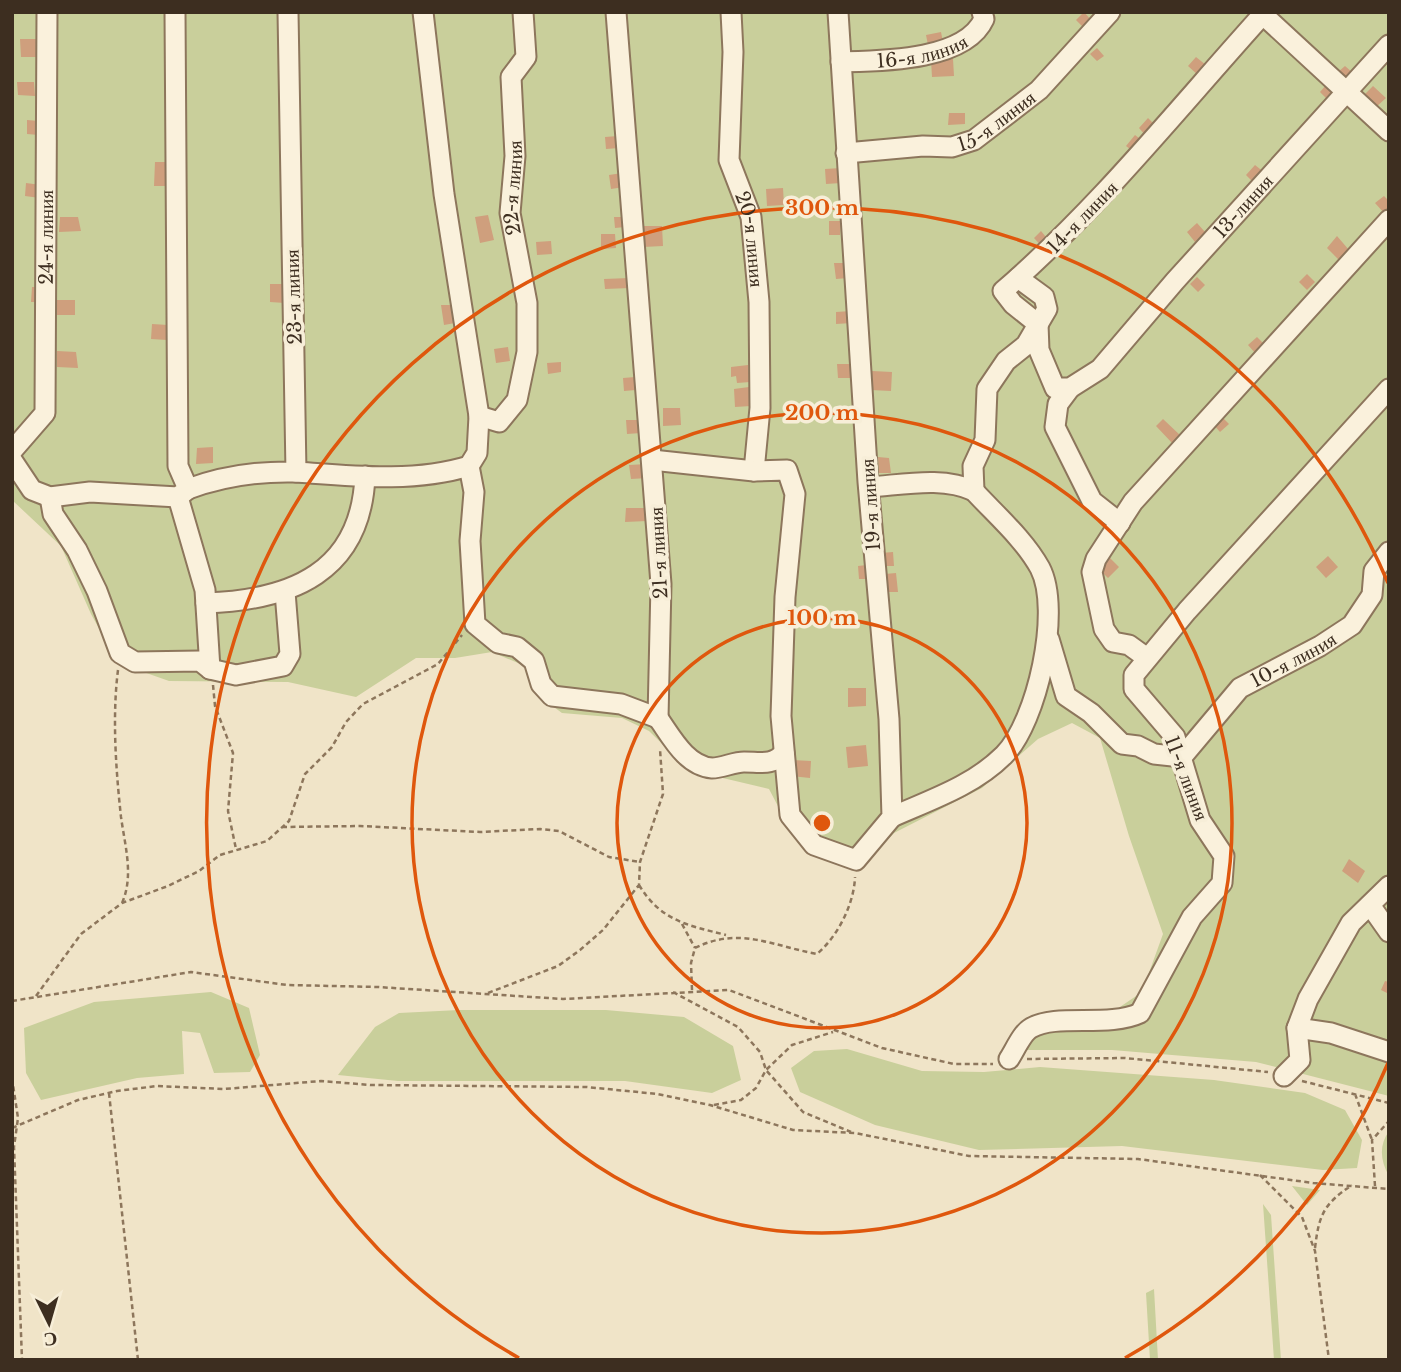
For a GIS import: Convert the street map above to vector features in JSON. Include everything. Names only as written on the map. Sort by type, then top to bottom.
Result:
[{"type":"street","name":"24-я линия","points":[[12,452],[45,413],[47,12]]},
{"type":"street","points":[[174,12],[178,466],[206,603],[211,669]]},
{"type":"street","name":"23-я линия","points":[[288,12],[296,472]]},
{"type":"street","points":[[12,460],[32,491],[50,497],[90,492],[183,493],[215,479],[249,473],[296,472],[365,476],[443,474],[469,466],[477,453],[479,416],[444,194],[424,12]]},
{"type":"street","name":"22-я линия","points":[[479,416],[499,422],[507,415],[517,400],[527,352],[527,303],[510,213],[515,156],[511,77],[526,57],[523,12]]},
{"type":"street","name":"21-я линия","points":[[616,12],[661,584],[658,718]]},
{"type":"street","name":"20-я линия","points":[[731,12],[733,52],[729,160],[751,217],[759,302],[760,408],[754,471]]},
{"type":"street","name":"19-я линия","points":[[838,12],[869,488],[889,719],[892,817]]},
{"type":"street","name":"16-я линия","points":[[841,62],[902,60],[926,54],[969,38],[979,30],[984,19],[982,12]]},
{"type":"street","name":"15-я линия","points":[[846,153],[923,146],[952,148],[974,140],[1039,90],[1110,12]]},
{"type":"street","points":[[1262,13],[1389,131]]},
{"type":"street","name":"14-я линия","points":[[1038,324],[1013,304],[1003,291],[1059,242],[1132,165],[1262,13]]},
{"type":"street","name":"13-линия","points":[[1070,388],[1100,369],[1175,281],[1389,45]]},
{"type":"street","points":[[1147,658],[1129,645],[1113,642],[1104,629],[1092,572],[1096,559],[1133,502],[1389,219]]},
{"type":"street","points":[[974,491],[973,466],[985,440],[987,389],[1006,361],[1026,345],[1038,324]]},
{"type":"street","points":[[1038,324],[1039,350],[1047,374],[1055,388],[1070,388]]},
{"type":"street","points":[[1070,388],[1058,404],[1055,426],[1092,501],[1120,523]]},
{"type":"street","name":"11-я линия","points":[[1009,1059],[1029,1029],[1043,1023],[1103,1021],[1140,1013],[1192,917],[1222,883],[1224,856],[1200,820],[1175,737],[1134,689],[1134,675],[1389,389]]},
{"type":"street","points":[[652,460],[754,471],[787,470],[795,494],[785,597],[781,716],[790,815],[814,845],[856,860],[892,817],[954,791],[1004,756],[1017,738],[1024,720],[1038,682],[1049,639],[1049,599],[1041,570],[1023,543],[974,491],[959,484],[939,483],[869,488]]},
{"type":"street","points":[[469,466],[474,492],[470,541],[475,624],[498,643],[517,647],[534,662],[541,684],[552,696],[588,698],[621,704],[658,718],[680,749],[714,768],[743,762],[777,761],[784,752]]},
{"type":"street","points":[[206,603],[242,601],[285,592],[313,580],[347,546],[364,499],[365,476]]},
{"type":"street","points":[[50,497],[53,514],[77,550],[97,591],[120,653],[135,662],[200,661],[211,669],[236,674],[283,666],[290,654],[285,592]]},
{"type":"street","name":"10-я линия","points":[[1182,757],[1240,688],[1320,646],[1352,625],[1380,599],[1374,571],[1389,552]]},
{"type":"street","points":[[1049,639],[1066,696],[1091,713],[1122,744],[1138,746],[1154,754],[1182,757]]},
{"type":"street","points":[[1284,1076],[1300,1060],[1297,1028],[1308,999],[1351,923],[1389,886]]},
{"type":"street","points":[[1370,905],[1389,932]]},
{"type":"street","points":[[1297,1028],[1331,1033],[1389,1052]]},
{"type":"path","points":[[36,996],[81,934],[122,903],[168,886],[236,849],[267,841],[289,821],[304,774],[332,747],[346,722],[363,704],[438,664],[475,624]]},
{"type":"path","points":[[120,653],[116,684],[117,722],[129,887],[122,903]]},
{"type":"path","points":[[211,669],[215,706],[233,753],[229,811],[236,849]]},
{"type":"path","points":[[660,743],[663,794],[640,862],[639,885],[652,906],[682,924],[817,954],[832,941],[854,892],[856,860]]},
{"type":"path","points":[[282,827],[360,826],[480,832],[540,829],[559,831],[609,857],[640,862]]},
{"type":"path","points":[[485,994],[519,983],[569,958],[603,930],[639,885]]},
{"type":"path","points":[[682,924],[695,948],[691,963],[692,990]]},
{"type":"path","points":[[695,948],[712,939],[729,936]]},
{"type":"path","points":[[12,1001],[191,972],[287,985],[563,999],[670,991],[729,990],[882,1048],[954,1065],[989,1065],[1009,1059],[1125,1058],[1284,1076],[1389,1103]]},
{"type":"path","points":[[670,991],[688,998],[738,1027],[760,1052],[766,1070],[803,1112],[855,1133]]},
{"type":"path","points":[[710,1105],[741,1100],[756,1088],[766,1070],[792,1045],[831,1031],[846,1035]]},
{"type":"path","points":[[12,1078],[22,1360]]},
{"type":"path","points":[[14,1127],[78,1100],[157,1086],[224,1089],[321,1081],[371,1085],[587,1087],[657,1094],[710,1105],[793,1130],[855,1133],[969,1156],[1138,1160],[1389,1189]]},
{"type":"path","points":[[109,1093],[138,1360]]},
{"type":"path","points":[[1355,1094],[1372,1140],[1376,1186]]},
{"type":"path","points":[[1372,1140],[1389,1121]]},
{"type":"path","points":[[1260,1175],[1302,1217],[1315,1251],[1329,1360]]},
{"type":"path","points":[[1315,1251],[1320,1217],[1331,1199],[1352,1185]]},
{"type":"green space","points":[[12,12],[1389,12],[1389,1096],[1256,1062],[1112,1050],[1003,1050],[1050,1014],[1117,1009],[1142,992],[1163,934],[1129,836],[1100,738],[1072,723],[1038,739],[982,788],[894,833],[861,867],[791,831],[769,789],[689,770],[649,731],[622,718],[562,713],[539,696],[525,666],[492,652],[455,658],[416,658],[356,697],[288,682],[169,681],[118,663],[91,614],[61,546],[12,500]]},
{"type":"green space","points":[[211,992],[249,1008],[260,1055],[250,1072],[214,1073],[200,1033],[182,1031],[184,1074],[137,1078],[41,1100],[26,1073],[24,1028],[94,1002]]},
{"type":"green space","points":[[459,1010],[606,1010],[684,1017],[733,1046],[741,1080],[712,1093],[625,1081],[398,1081],[338,1075],[375,1027],[399,1013]]},
{"type":"green space","points":[[847,1049],[922,1071],[984,1072],[1040,1067],[1214,1080],[1305,1093],[1345,1110],[1362,1140],[1357,1168],[1323,1170],[1122,1146],[979,1150],[875,1125],[800,1092],[791,1068],[814,1051]]},
{"type":"green space","points":[[1389,1131],[1389,1176],[1382,1153]]},
{"type":"green space","points":[[1292,1186],[1320,1190],[1307,1205]]},
{"type":"green space","points":[[1263,1204],[1271,1215],[1281,1360],[1274,1360]]},
{"type":"green space","points":[[1154,1289],[1158,1360],[1150,1360],[1146,1293]]},
{"type":"building","points":[[1084,12],[1091,20],[1083,27],[1076,20]]},
{"type":"building","points":[[941,32],[943,42],[928,45],[926,35]]},
{"type":"building","points":[[20,39],[39,39],[38,57],[21,57]]},
{"type":"building","points":[[1097,48],[1104,56],[1097,61],[1090,54]]},
{"type":"building","points":[[1196,57],[1206,65],[1198,75],[1188,66]]},
{"type":"building","points":[[953,59],[954,76],[932,77],[931,60]]},
{"type":"building","points":[[1345,66],[1353,73],[1346,80],[1338,72]]},
{"type":"building","points":[[17,82],[34,82],[35,96],[18,95]]},
{"type":"building","points":[[1327,84],[1336,93],[1329,101],[1320,92]]},
{"type":"building","points":[[1373,86],[1386,98],[1375,108],[1363,96]]},
{"type":"building","points":[[949,113],[965,113],[965,124],[948,125]]},
{"type":"building","points":[[1148,118],[1156,126],[1146,136],[1139,128]]},
{"type":"building","points":[[27,120],[39,121],[39,135],[27,134]]},
{"type":"building","points":[[1135,135],[1144,142],[1135,153],[1126,146]]},
{"type":"building","points":[[618,136],[619,148],[606,149],[605,137]]},
{"type":"building","points":[[155,162],[167,162],[166,186],[154,186]]},
{"type":"building","points":[[1255,165],[1265,173],[1255,184],[1246,175]]},
{"type":"building","points":[[841,168],[841,183],[826,184],[825,169]]},
{"type":"building","points":[[622,173],[624,187],[611,189],[609,175]]},
{"type":"building","points":[[26,183],[41,185],[40,198],[25,196]]},
{"type":"building","points":[[783,188],[784,205],[767,206],[766,189]]},
{"type":"building","points":[[1384,196],[1389,201],[1389,208],[1384,213],[1375,203]]},
{"type":"building","points":[[488,215],[494,240],[480,243],[475,217]]},
{"type":"building","points":[[60,217],[78,217],[81,231],[59,232]]},
{"type":"building","points":[[614,217],[625,217],[625,227],[615,228]]},
{"type":"building","points":[[829,221],[841,221],[840,235],[829,235]]},
{"type":"building","points":[[1197,223],[1205,232],[1195,242],[1187,232]]},
{"type":"building","points":[[641,226],[662,226],[663,246],[643,247]]},
{"type":"building","points":[[1041,231],[1050,242],[1043,248],[1034,238]]},
{"type":"building","points":[[601,234],[615,234],[616,248],[601,249]]},
{"type":"building","points":[[1337,236],[1349,250],[1339,260],[1327,248]]},
{"type":"building","points":[[551,241],[552,254],[537,255],[536,242]]},
{"type":"building","points":[[834,263],[847,263],[848,278],[836,279]]},
{"type":"building","points":[[1307,274],[1315,282],[1307,290],[1299,282]]},
{"type":"building","points":[[1197,277],[1205,285],[1198,292],[1190,284]]},
{"type":"building","points":[[629,278],[630,288],[605,289],[604,279]]},
{"type":"building","points":[[270,284],[284,284],[285,303],[270,302]]},
{"type":"building","points":[[32,287],[41,287],[40,302],[31,302]]},
{"type":"building","points":[[57,300],[75,300],[75,315],[56,315]]},
{"type":"building","points":[[441,305],[452,305],[455,323],[444,325]]},
{"type":"building","points":[[851,311],[852,323],[836,324],[836,312]]},
{"type":"building","points":[[152,324],[168,325],[167,340],[151,339]]},
{"type":"building","points":[[1257,337],[1265,345],[1256,354],[1248,345]]},
{"type":"building","points":[[508,347],[510,361],[496,363],[494,349]]},
{"type":"building","points":[[57,351],[76,352],[78,368],[57,367]]},
{"type":"building","points":[[561,362],[561,372],[548,374],[547,363]]},
{"type":"building","points":[[837,364],[855,364],[855,378],[838,378]]},
{"type":"building","points":[[748,365],[750,382],[737,383],[736,376],[731,377],[731,367]]},
{"type":"building","points":[[872,371],[892,372],[891,391],[871,390]]},
{"type":"building","points":[[635,377],[636,390],[624,391],[623,378]]},
{"type":"building","points":[[749,387],[751,406],[735,407],[734,389]]},
{"type":"building","points":[[856,407],[856,421],[839,423],[838,408]]},
{"type":"building","points":[[663,408],[680,408],[681,425],[663,426]]},
{"type":"building","points":[[1221,416],[1229,424],[1220,432],[1213,424]]},
{"type":"building","points":[[1163,419],[1181,436],[1173,444],[1156,426]]},
{"type":"building","points":[[626,420],[640,420],[641,433],[627,434]]},
{"type":"building","points":[[213,447],[213,463],[196,464],[197,448]]},
{"type":"building","points":[[878,457],[889,458],[891,473],[879,473]]},
{"type":"building","points":[[647,464],[648,478],[631,479],[629,465]]},
{"type":"building","points":[[626,508],[647,508],[647,521],[625,522]]},
{"type":"building","points":[[893,552],[894,566],[883,566],[881,553]]},
{"type":"building","points":[[1328,556],[1338,567],[1326,578],[1316,567]]},
{"type":"building","points":[[1110,558],[1119,567],[1108,578],[1099,569]]},
{"type":"building","points":[[867,565],[868,579],[859,579],[858,566]]},
{"type":"building","points":[[896,573],[898,592],[886,592],[885,574]]},
{"type":"building","points":[[848,688],[866,688],[866,706],[848,707]]},
{"type":"building","points":[[866,745],[868,766],[848,768],[846,747]]},
{"type":"building","points":[[792,760],[811,761],[810,778],[791,776]]},
{"type":"building","points":[[1349,859],[1365,871],[1358,883],[1342,871]]},
{"type":"building","points":[[1385,981],[1389,982],[1389,994],[1381,990]]}]
